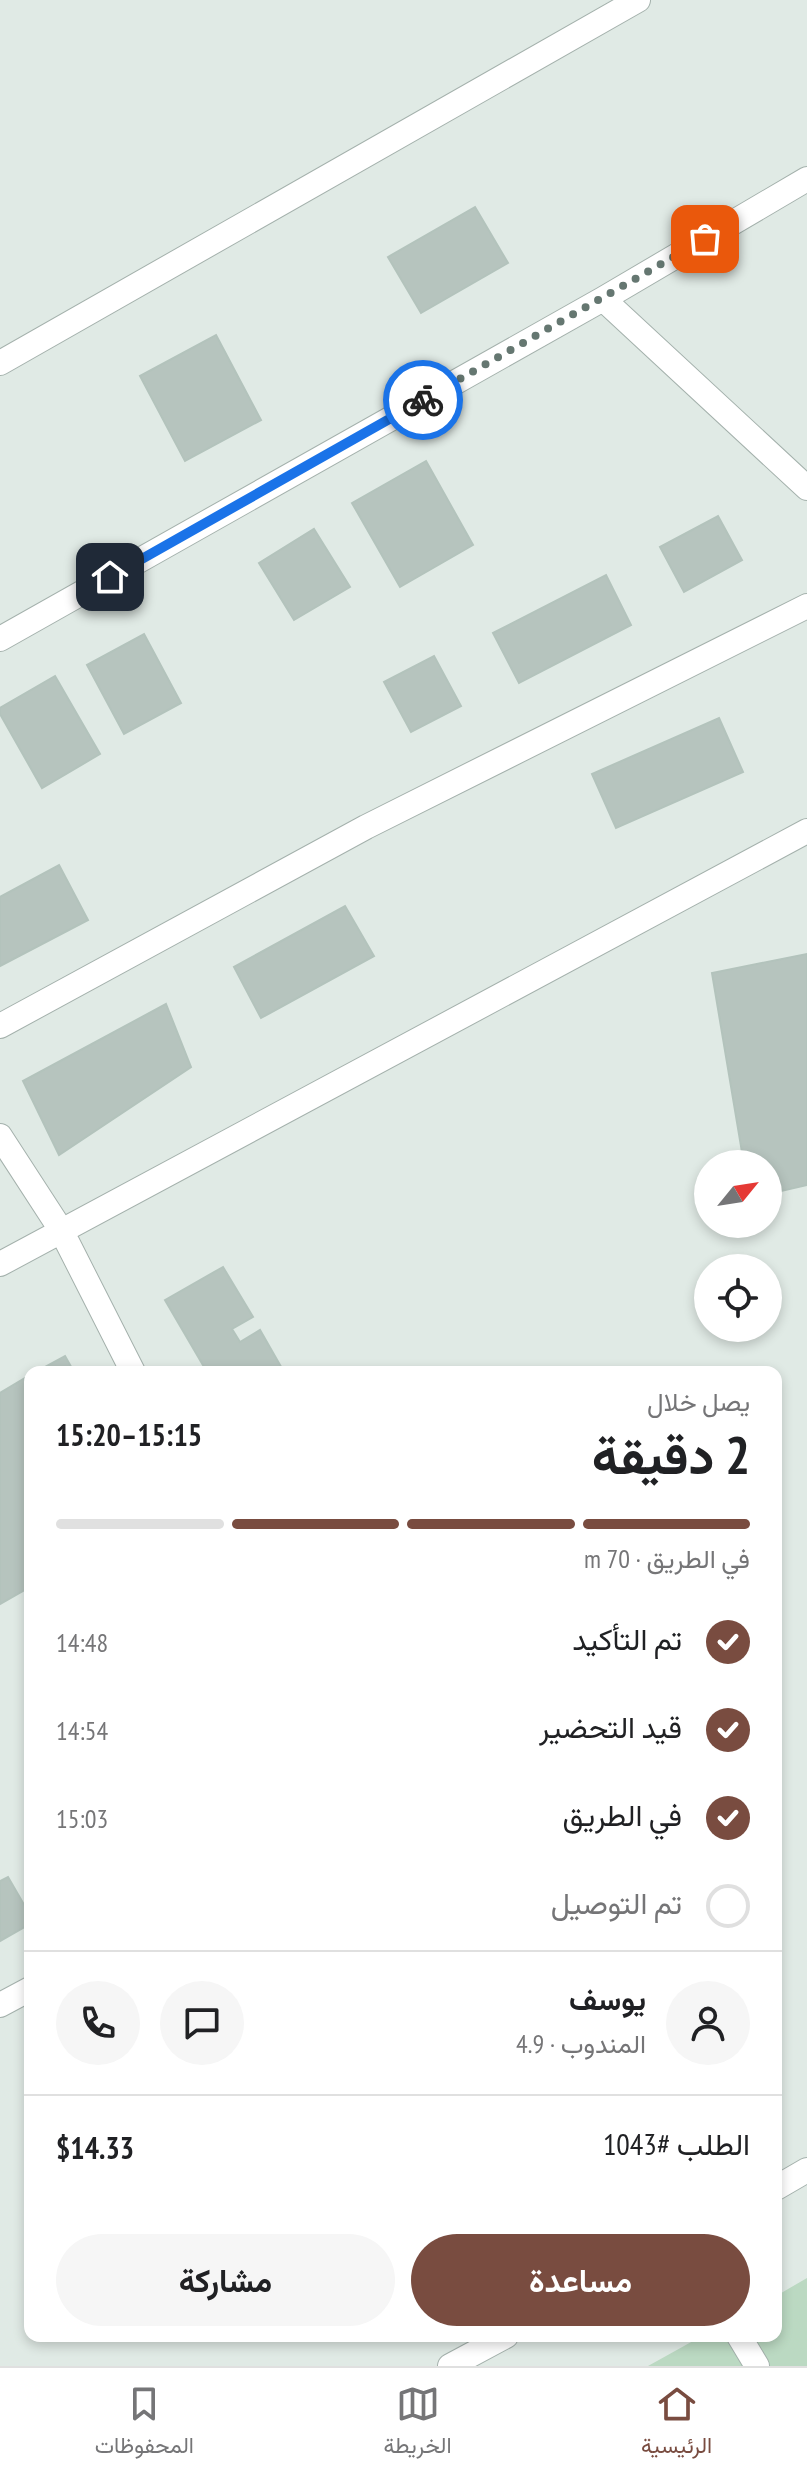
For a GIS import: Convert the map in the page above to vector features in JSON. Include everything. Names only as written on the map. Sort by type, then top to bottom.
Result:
[{"type":"street","points":[[0,363],[638,0]]},
{"type":"street","points":[[0,639],[603,299],[807,179]]},
{"type":"street","points":[[603,299],[807,488]]},
{"type":"street","points":[[0,1026],[366,827],[807,606]]},
{"type":"street","points":[[0,1264],[807,831]]},
{"type":"street","points":[[0,1136],[61,1230],[130,1366]]},
{"type":"street","points":[[0,2005],[24,1992]]},
{"type":"street","points":[[782,2185],[807,2170]]},
{"type":"street","points":[[450,2366],[495,2342]]},
{"type":"street","points":[[743,2342],[757,2366]]},
{"type":"green space","points":[[807,2278],[807,2366],[648,2366],[691,2342],[782,2342],[782,2293]]},
{"type":"building","points":[[475,207],[508,263],[421,313],[388,257]]},
{"type":"building","points":[[216,335],[261,420],[185,461],[140,376]]},
{"type":"building","points":[[426,461],[473,545],[400,587],[352,503]]},
{"type":"building","points":[[718,516],[742,560],[684,592],[660,547]]},
{"type":"building","points":[[314,529],[350,587],[294,620],[259,563]]},
{"type":"building","points":[[606,575],[631,625],[519,683],[493,633]]},
{"type":"building","points":[[144,634],[181,703],[124,734],[87,665]]},
{"type":"building","points":[[434,656],[461,706],[411,732],[384,682]]},
{"type":"building","points":[[55,676],[100,754],[42,788],[0,714],[0,708]]},
{"type":"building","points":[[719,718],[743,772],[616,828],[592,774]]},
{"type":"building","points":[[59,865],[88,920],[0,966],[0,897]]},
{"type":"building","points":[[345,906],[374,956],[261,1018],[234,967]]},
{"type":"building","points":[[807,954],[807,1185],[782,1191],[782,1150],[742,1150],[712,973]]},
{"type":"building","points":[[166,1004],[191,1067],[59,1155],[23,1081]]},
{"type":"building","points":[[223,1267],[253,1317],[232,1329],[240,1342],[260,1330],[281,1366],[204,1366],[165,1300]]},
{"type":"building","points":[[65,1356],[71,1366],[47,1366]]},
{"type":"building","points":[[24,1379],[24,1590],[0,1604],[0,1393]]},
{"type":"building","points":[[8,1877],[24,1905],[24,1927],[0,1941],[0,1881]]},
{"type":"way so far","points":[[423,400],[705,239]]},
{"type":"route","points":[[110,577],[423,400]]}]
